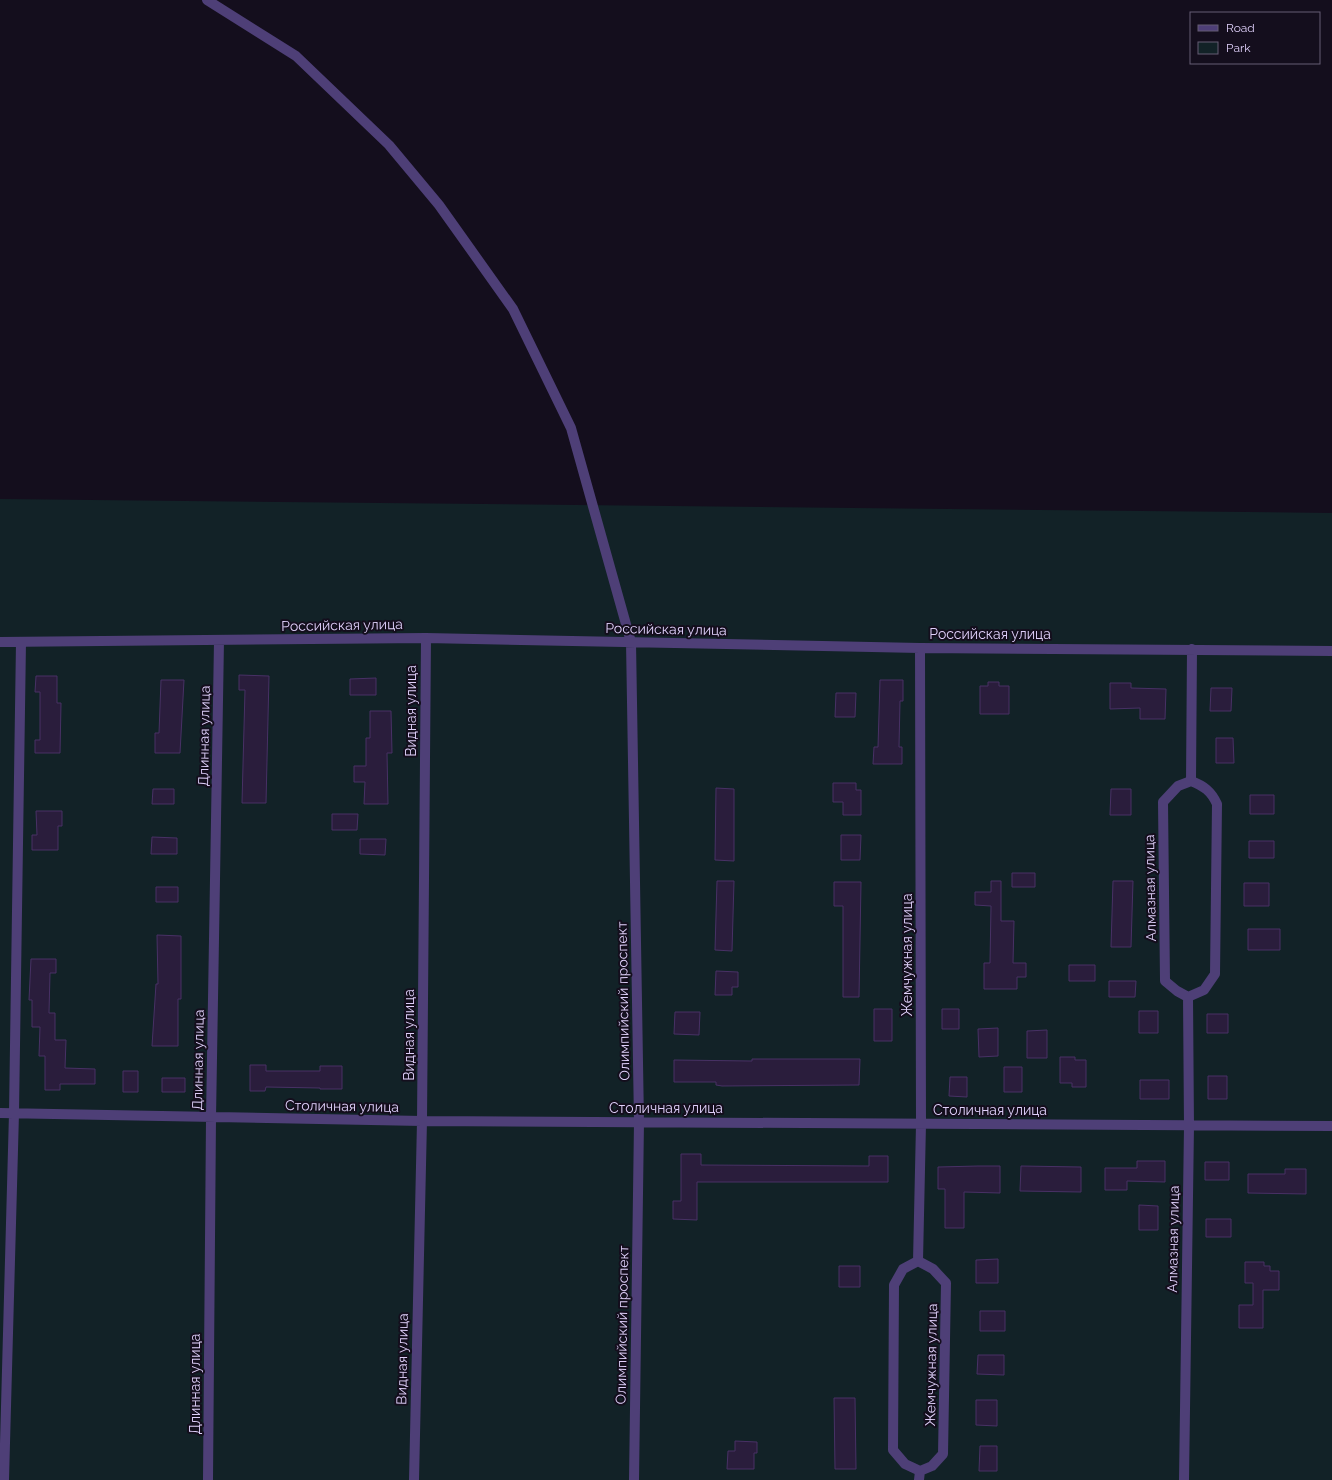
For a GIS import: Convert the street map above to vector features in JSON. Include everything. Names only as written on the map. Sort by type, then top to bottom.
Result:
[{"type":"street","name":"Олимпийский проспект","points":[[206,0],[296,56],[389,144],[439,205],[514,309],[571,428],[631,642],[639,1122],[634,1480]]},
{"type":"street","name":"Российская улица","points":[[0,642],[426,638],[920,648],[1332,651]]},
{"type":"street","name":"Видная улица","points":[[414,1480],[422,1121],[426,638]]},
{"type":"street","name":"Длинная улица","points":[[208,1480],[211,1118],[219,641]]},
{"type":"street","points":[[4,1480],[14,1113],[21,642]]},
{"type":"street","name":"Жемчужная улица","points":[[918,1261],[921,1124],[920,648]]},
{"type":"street","points":[[1188,997],[1204,990],[1215,974],[1217,804],[1212,794],[1203,786],[1191,781],[1192,649]]},
{"type":"street","name":"Алмазная улица","points":[[1184,1480],[1189,1126],[1188,997],[1177,991],[1165,980],[1162,802],[1178,786],[1191,781]]},
{"type":"street","name":"Столичная улица","points":[[0,1113],[422,1121],[1332,1126]]},
{"type":"street","name":"Жемчужная улица","points":[[918,1261],[933,1269],[946,1283],[944,1454],[932,1466],[919,1475],[905,1464],[893,1450],[894,1284],[903,1269],[918,1261]]},
{"type":"green space","points":[[0,499],[1332,513],[1332,1480],[0,1480]]},
{"type":"building","points":[[239,675],[269,676],[266,803],[242,803],[245,690],[239,690]]},
{"type":"building","points":[[36,676],[57,676],[57,703],[61,703],[60,753],[35,753],[35,740],[40,740],[40,692],[35,692]]},
{"type":"building","points":[[376,678],[376,695],[350,695],[350,679]]},
{"type":"building","points":[[161,680],[184,680],[180,753],[155,753],[155,733],[159,733]]},
{"type":"building","points":[[880,680],[903,680],[903,701],[900,701],[899,747],[902,747],[902,764],[873,764],[874,747],[878,747]]},
{"type":"building","points":[[988,682],[999,682],[999,686],[1009,686],[1009,714],[980,714],[980,686],[988,686]]},
{"type":"building","points":[[1110,683],[1131,683],[1131,688],[1166,689],[1165,719],[1140,719],[1140,708],[1110,709]]},
{"type":"building","points":[[1211,688],[1232,688],[1231,711],[1210,711]]},
{"type":"building","points":[[836,693],[856,693],[855,717],[835,717]]},
{"type":"building","points":[[370,711],[391,711],[392,753],[387,753],[388,804],[364,804],[365,782],[354,782],[354,766],[366,766],[366,738],[370,738]]},
{"type":"building","points":[[1216,738],[1233,738],[1234,763],[1216,763]]},
{"type":"building","points":[[833,783],[856,783],[856,790],[861,790],[861,815],[843,815],[843,802],[833,802]]},
{"type":"building","points":[[716,788],[734,789],[734,861],[715,860]]},
{"type":"building","points":[[153,789],[174,789],[174,804],[152,804]]},
{"type":"building","points":[[1111,789],[1131,789],[1131,815],[1110,815]]},
{"type":"building","points":[[1250,795],[1274,795],[1274,814],[1250,814]]},
{"type":"building","points":[[36,811],[62,811],[62,826],[58,826],[58,850],[32,850],[32,835],[37,835]]},
{"type":"building","points":[[332,814],[358,814],[357,830],[332,830]]},
{"type":"building","points":[[841,835],[861,835],[860,860],[841,860]]},
{"type":"building","points":[[152,837],[177,838],[177,854],[151,854]]},
{"type":"building","points":[[360,839],[386,839],[385,855],[360,854]]},
{"type":"building","points":[[1249,841],[1274,841],[1274,858],[1249,858]]},
{"type":"building","points":[[1012,873],[1035,873],[1035,887],[1012,887]]},
{"type":"building","points":[[717,881],[734,881],[732,951],[715,950]]},
{"type":"building","points":[[991,881],[1001,881],[1001,921],[1014,921],[1013,963],[1026,963],[1026,977],[1017,977],[1017,989],[984,989],[984,963],[990,963],[991,906],[975,905],[975,892],[991,892]]},
{"type":"building","points":[[1113,881],[1133,881],[1131,947],[1111,947]]},
{"type":"building","points":[[834,882],[861,882],[859,997],[843,997],[843,906],[834,906]]},
{"type":"building","points":[[1244,883],[1269,883],[1269,906],[1244,906]]},
{"type":"building","points":[[156,887],[178,887],[178,902],[156,902]]},
{"type":"building","points":[[1248,929],[1280,929],[1280,950],[1248,950]]},
{"type":"building","points":[[157,935],[181,936],[181,999],[178,999],[178,1046],[152,1046],[156,984],[158,984]]},
{"type":"building","points":[[31,959],[56,959],[56,973],[50,973],[49,1013],[55,1013],[55,1040],[66,1040],[65,1068],[95,1069],[95,1084],[60,1084],[60,1090],[45,1090],[45,1056],[39,1056],[40,1027],[32,1027],[32,1000],[29,1000]]},
{"type":"building","points":[[1069,965],[1095,965],[1095,981],[1069,981]]},
{"type":"building","points":[[716,971],[738,972],[738,987],[732,987],[732,995],[715,995]]},
{"type":"building","points":[[1109,981],[1136,981],[1135,997],[1109,997]]},
{"type":"building","points":[[874,1009],[892,1009],[892,1041],[874,1041]]},
{"type":"building","points":[[942,1009],[959,1009],[959,1029],[942,1029]]},
{"type":"building","points":[[1139,1011],[1158,1011],[1158,1033],[1139,1033]]},
{"type":"building","points":[[675,1012],[700,1012],[699,1035],[674,1034]]},
{"type":"building","points":[[1207,1014],[1228,1014],[1228,1033],[1207,1033]]},
{"type":"building","points":[[998,1028],[998,1056],[979,1057],[978,1029]]},
{"type":"building","points":[[1047,1030],[1047,1058],[1027,1058],[1027,1031]]},
{"type":"building","points":[[1060,1057],[1075,1057],[1075,1060],[1086,1060],[1086,1087],[1072,1087],[1072,1083],[1060,1083]]},
{"type":"building","points":[[752,1059],[860,1059],[859,1085],[722,1086],[716,1085],[716,1082],[674,1082],[674,1060],[752,1061]]},
{"type":"building","points":[[250,1065],[266,1065],[266,1071],[320,1071],[320,1066],[342,1066],[342,1089],[266,1087],[265,1091],[250,1091]]},
{"type":"building","points":[[1004,1067],[1022,1067],[1022,1092],[1004,1092]]},
{"type":"building","points":[[123,1071],[138,1071],[138,1092],[123,1092]]},
{"type":"building","points":[[1208,1076],[1227,1076],[1227,1099],[1208,1099]]},
{"type":"building","points":[[950,1077],[967,1077],[967,1097],[949,1096]]},
{"type":"building","points":[[162,1078],[185,1078],[185,1092],[162,1092]]},
{"type":"building","points":[[1140,1080],[1169,1080],[1169,1099],[1140,1099]]},
{"type":"building","points":[[681,1154],[701,1154],[701,1165],[869,1166],[869,1156],[888,1156],[888,1182],[697,1182],[697,1220],[673,1219],[673,1201],[681,1201]]},
{"type":"building","points":[[1137,1161],[1165,1161],[1165,1182],[1127,1181],[1127,1190],[1105,1190],[1105,1168],[1137,1168]]},
{"type":"building","points":[[1205,1162],[1229,1162],[1229,1180],[1205,1180]]},
{"type":"building","points":[[1000,1166],[1000,1193],[964,1192],[964,1228],[945,1228],[945,1189],[938,1189],[938,1167]]},
{"type":"building","points":[[1021,1166],[1081,1167],[1081,1192],[1020,1191]]},
{"type":"building","points":[[1285,1169],[1306,1169],[1306,1194],[1248,1193],[1248,1174],[1285,1174]]},
{"type":"building","points":[[1139,1205],[1158,1206],[1158,1230],[1139,1230]]},
{"type":"building","points":[[1206,1219],[1231,1219],[1231,1237],[1206,1237]]},
{"type":"building","points":[[998,1259],[998,1283],[976,1283],[976,1260]]},
{"type":"building","points":[[1245,1262],[1264,1262],[1264,1266],[1270,1266],[1270,1271],[1279,1271],[1279,1290],[1263,1290],[1263,1328],[1239,1328],[1239,1305],[1253,1305],[1253,1283],[1245,1283]]},
{"type":"building","points":[[839,1266],[860,1266],[860,1287],[839,1287]]},
{"type":"building","points":[[980,1311],[1005,1311],[1005,1331],[980,1331]]},
{"type":"building","points":[[978,1355],[1004,1355],[1004,1375],[977,1374]]},
{"type":"building","points":[[834,1398],[855,1398],[856,1469],[835,1469]]},
{"type":"building","points":[[976,1400],[997,1400],[997,1426],[976,1425]]},
{"type":"building","points":[[735,1441],[757,1442],[757,1453],[754,1453],[754,1469],[727,1469],[728,1451],[735,1451]]},
{"type":"building","points":[[980,1446],[997,1446],[997,1471],[979,1471]]}]
